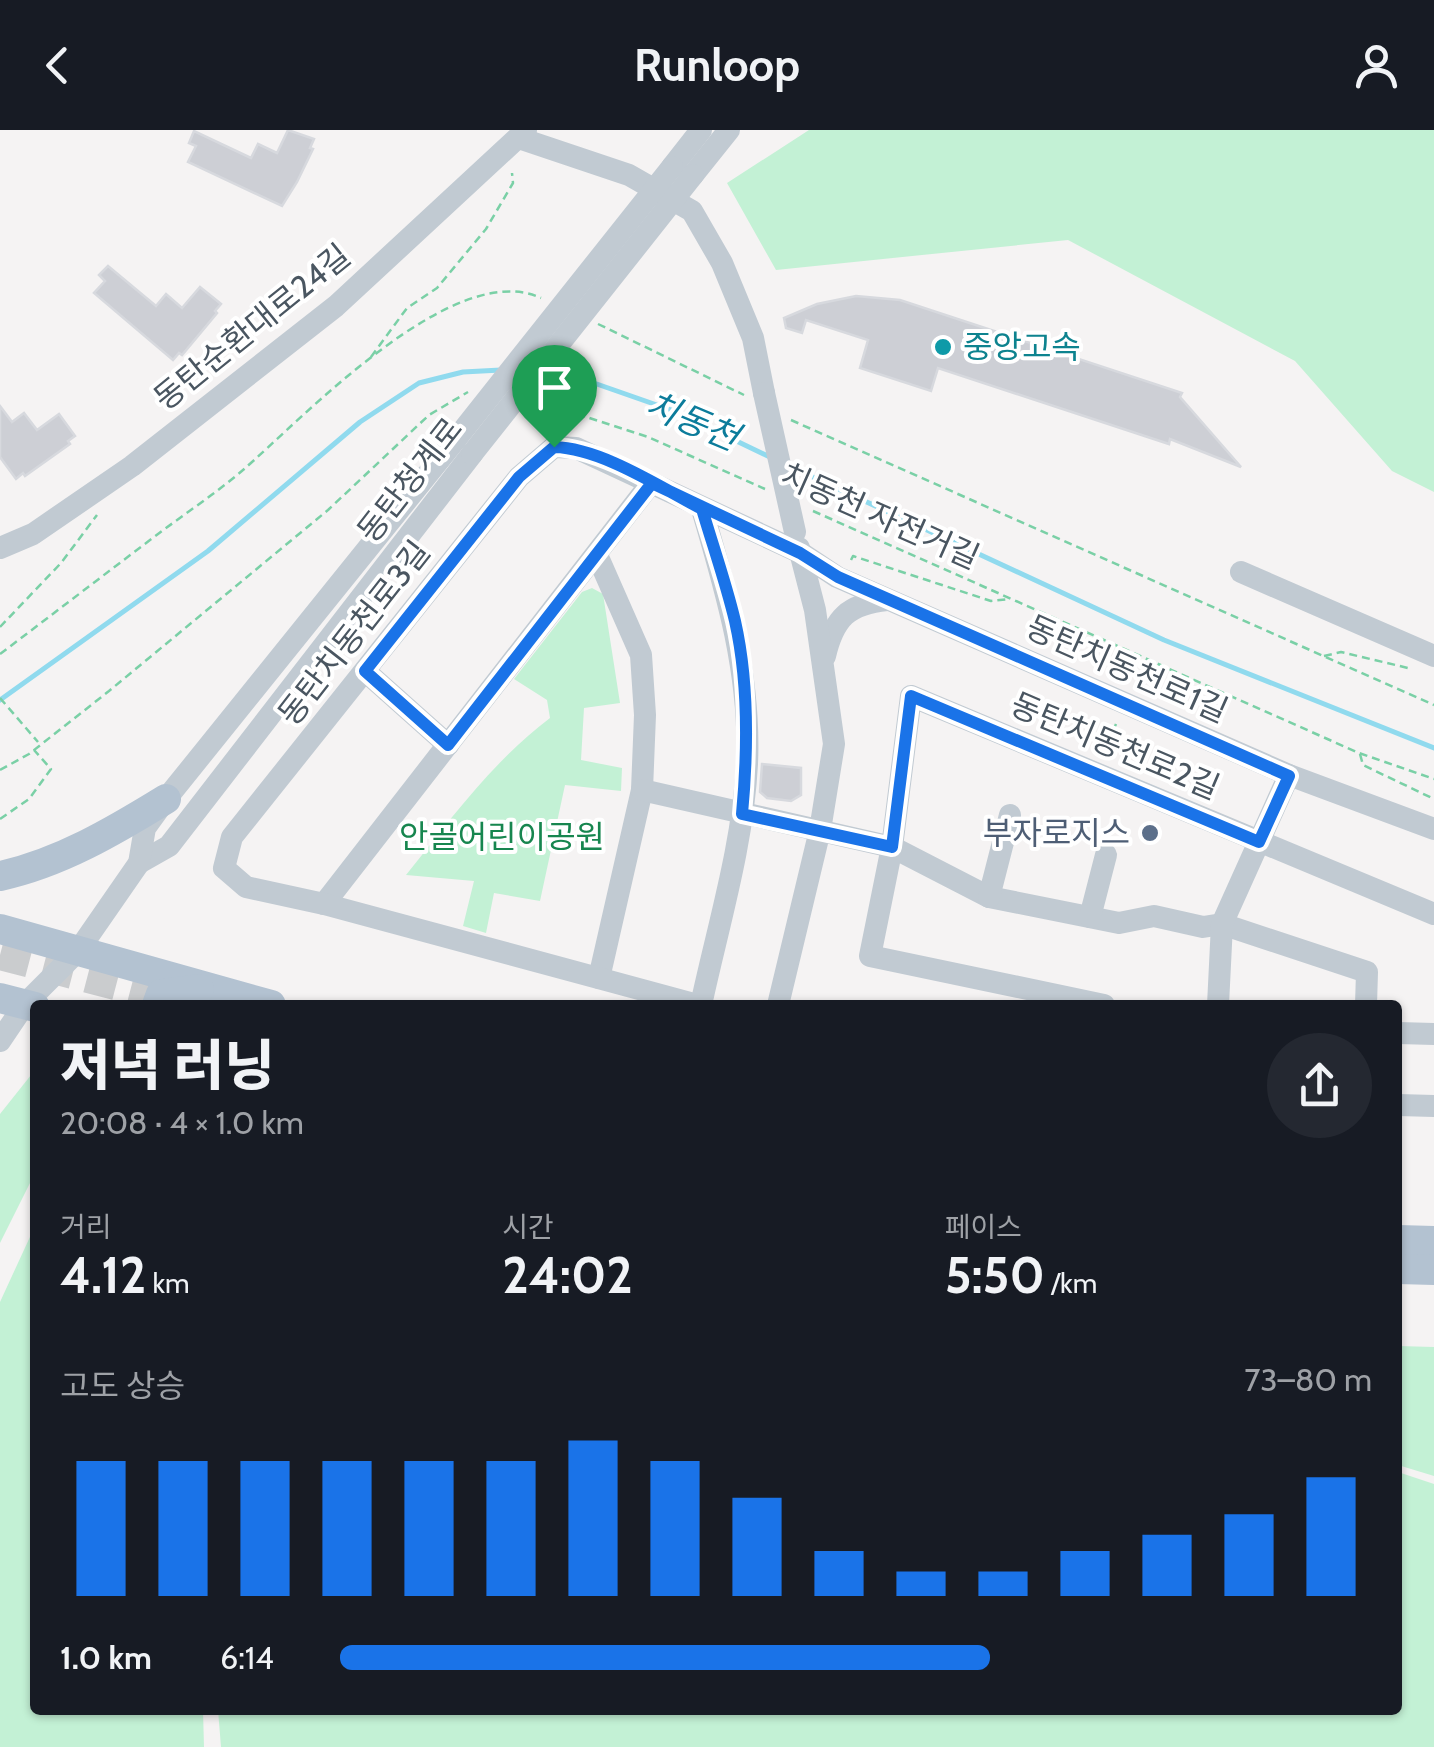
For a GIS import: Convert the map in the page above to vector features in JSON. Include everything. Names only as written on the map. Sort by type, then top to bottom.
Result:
[{"type":"main road","points":[[0,876],[28,870],[110,834],[166,799]]},
{"type":"main road","points":[[0,929],[251,1000]]},
{"type":"main road","points":[[159,1000],[161,994],[207,989]]},
{"type":"main road","points":[[1402,1240],[1434,1241]]},
{"type":"main road","points":[[1402,1269],[1434,1270]]},
{"type":"street","name":"동탄청계로","points":[[682,171],[701,130]]},
{"type":"street","name":"동탄청계로","points":[[139,863],[145,828],[166,799],[464,446],[682,171],[729,130]]},
{"type":"street","points":[[518,138],[629,175],[692,211],[722,263],[753,338],[823,664],[834,744],[820,830],[779,1000]]},
{"type":"street","name":"동탄순환대로24길","points":[[0,548],[33,534],[132,466],[304,330],[518,138]]},
{"type":"street","name":"동탄청계로","points":[[0,1042],[20,1003],[78,950],[139,863],[168,846],[464,446]]},
{"type":"street","name":"동탄치동천로3길","points":[[681,1000],[324,904],[246,887],[224,868],[232,838],[519,477],[554,447],[576,448],[702,509],[798,543]]},
{"type":"street","points":[[324,904],[652,483]]},
{"type":"street","name":"동탄치동천로3길","points":[[700,1000],[742,814],[747,763],[743,675],[735,622],[702,509]]},
{"type":"street","name":"동탄치동천로1길","points":[[798,543],[838,577],[1289,776],[1434,829]]},
{"type":"street","points":[[596,555],[640,654],[645,714],[642,790],[600,978]]},
{"type":"street","points":[[1241,572],[1425,663]]},
{"type":"street","points":[[823,664],[830,635],[841,619],[862,602],[889,599]]},
{"type":"street","points":[[365,671],[448,745]]},
{"type":"street","name":"동탄치동천로2길","points":[[1080,1000],[870,956],[892,847],[911,696],[1434,914]]},
{"type":"street","points":[[1218,1000],[1222,924],[1289,776]]},
{"type":"street","points":[[642,790],[892,847],[989,897],[1119,923],[1154,916],[1204,927],[1222,924],[1367,972],[1366,1000]]},
{"type":"street","points":[[989,897],[1010,815]]},
{"type":"street","points":[[1090,917],[1106,855]]},
{"type":"street","points":[[1402,1033],[1434,1034]]},
{"type":"street","points":[[1402,1105],[1434,1106]]},
{"type":"path","points":[[370,358],[406,308],[437,288],[486,230],[513,182],[518,138]]},
{"type":"path","points":[[0,770],[34,750],[328,510],[429,415],[465,392],[481,393]]},
{"type":"path","name":"치동천 자전거길","points":[[528,398],[648,437],[775,494]]},
{"type":"path","name":"치동천 자전거길","points":[[812,510],[1360,753],[1434,778]]},
{"type":"path","points":[[0,628],[61,564],[96,516]]},
{"type":"path","points":[[838,577],[853,556],[992,601],[1011,599]]},
{"type":"path","points":[[1322,656],[1341,652],[1425,663]]},
{"type":"path","points":[[0,698],[40,744]]},
{"type":"path","points":[[1094,772],[1126,704]]},
{"type":"path","points":[[0,820],[28,799],[51,769],[34,750]]},
{"type":"path","points":[[1360,753],[1363,765],[1434,799]]},
{"type":"green space","points":[[809,130],[1434,130],[1434,492],[1392,471],[1295,361],[1068,240],[776,270],[727,183]]},
{"type":"green space","name":"안골어린이공원","points":[[592,588],[603,594],[620,703],[584,708],[581,760],[622,768],[621,791],[565,785],[540,901],[494,893],[486,933],[463,926],[474,881],[406,875],[491,772],[550,718],[547,700],[514,679],[582,592]]},
{"type":"green space","points":[[30,1076],[30,1183],[0,1243],[0,1114]]},
{"type":"green space","points":[[30,1237],[30,1715],[203,1715],[204,1747],[0,1747],[0,1302]]},
{"type":"green space","points":[[1402,1346],[1434,1347],[1434,1476],[1402,1466]]},
{"type":"green space","points":[[1402,1473],[1434,1484],[1434,1747],[221,1747],[218,1715],[1402,1715]]},
{"type":"building","points":[[288,130],[314,139],[310,148],[313,149],[282,206],[188,162],[196,146],[189,143],[194,131],[251,158],[258,144],[277,153]]},
{"type":"building","points":[[108,266],[156,306],[166,294],[182,308],[200,287],[221,304],[182,355],[179,353],[173,360],[94,293],[105,281],[99,275]]},
{"type":"building","points":[[856,296],[900,300],[1182,393],[1180,397],[1241,467],[1170,439],[1169,444],[938,368],[931,391],[860,368],[868,340],[806,320],[802,333],[786,328],[784,318],[817,304]]},
{"type":"building","points":[[0,406],[12,422],[24,413],[37,430],[59,414],[75,436],[68,441],[70,444],[16,479],[0,457]]},
{"type":"building","points":[[762,764],[801,768],[801,795],[791,801],[767,798],[760,792]]},
{"type":"waterway","name":"치동천","points":[[551,368],[674,411],[772,458]]},
{"type":"waterway","name":"치동천","points":[[0,700],[208,551],[360,422],[419,383],[463,372],[501,370]]},
{"type":"waterway","name":"치동천","points":[[787,465],[1164,640],[1434,748]]},
{"type":"tunnel","points":[[0,955],[172,1000]]},
{"type":"place","name":"중앙고속","points":[[943,347]]},
{"type":"place","name":"부자로지스","points":[[1150,833]]},
{"type":"route","points":[[554,447],[519,477],[365,671],[448,745],[652,483],[800,553],[838,577],[1289,776],[1259,842],[911,696],[892,847],[742,814],[747,763],[743,675],[735,622],[702,509],[652,483],[576,448],[554,447]]}]
